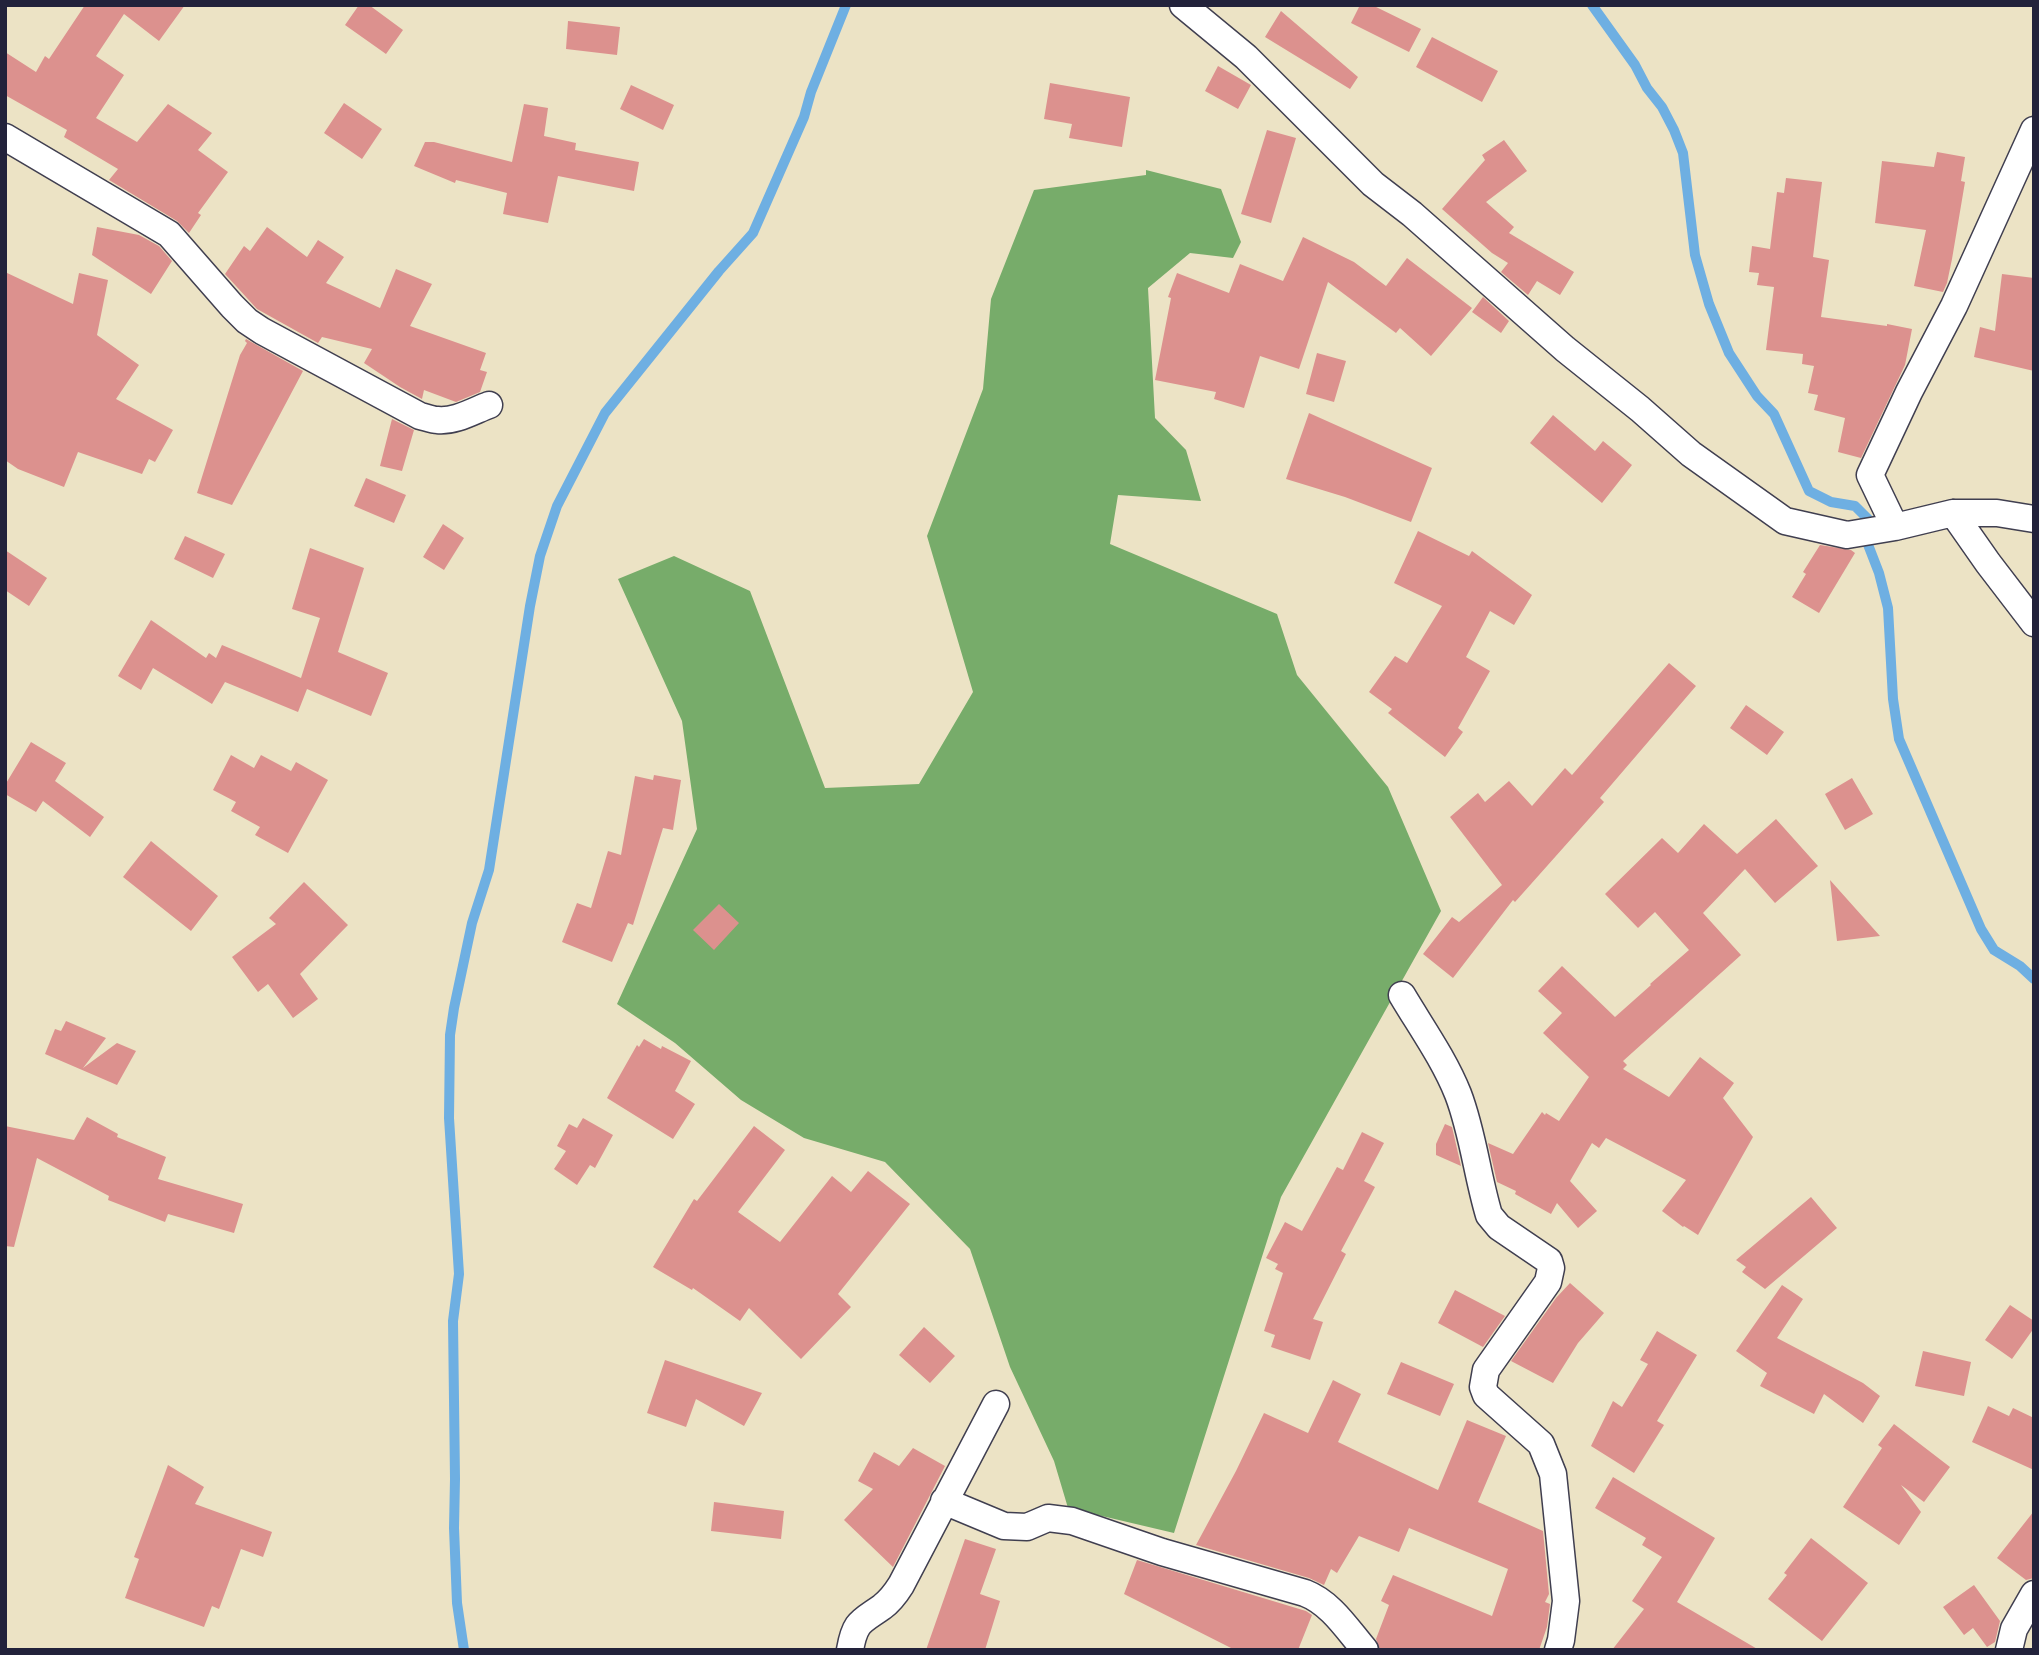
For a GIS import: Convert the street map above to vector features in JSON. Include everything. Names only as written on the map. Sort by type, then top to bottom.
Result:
[{"type":"street","points":[[1183,5],[1247,57],[1373,184],[1412,214],[1564,349],[1691,454],[1784,521],[1847,535],[1953,513],[1997,513],[2034,519]]},
{"type":"street","points":[[1895,527],[1870,475],[1954,306],[2034,130]]},
{"type":"street","points":[[5,136],[169,234],[232,306],[261,331],[420,416],[437,421],[459,417],[489,405]]},
{"type":"street","points":[[1953,513],[2034,623]]},
{"type":"street","points":[[1402,995],[1458,1093],[1489,1215],[1499,1227],[1549,1261],[1551,1268],[1548,1282],[1486,1370],[1483,1387],[1486,1395],[1541,1444],[1553,1474],[1566,1601],[1558,1650]]},
{"type":"street","points":[[849,1650],[853,1634],[860,1622],[883,1606],[901,1585],[996,1404]]},
{"type":"street","points":[[944,1501],[1003,1526],[1027,1527],[1048,1518],[1072,1521],[1163,1552],[1305,1593],[1330,1608],[1365,1650]]},
{"type":"street","points":[[2033,1650],[2011,1640],[2034,1594]]},
{"type":"green space","points":[[1146,170],[1221,189],[1241,242],[1233,258],[1190,253],[1148,288],[1155,418],[1186,450],[1201,501],[1118,495],[1110,544],[1277,614],[1297,675],[1388,787],[1441,911],[1281,1197],[1174,1533],[1068,1508],[1054,1461],[1010,1367],[970,1249],[885,1162],[804,1138],[741,1100],[675,1043],[617,1004],[697,829],[682,721],[618,579],[674,556],[750,591],[825,788],[919,784],[973,692],[927,536],[983,389],[991,299],[1034,190],[1146,175]]},
{"type":"building","points":[[85,5],[185,5],[159,41],[124,14],[96,56],[124,75],[96,118],[137,142],[168,104],[212,133],[198,150],[228,172],[198,213],[201,215],[189,233],[177,221],[109,180],[118,169],[64,137],[67,130],[5,95],[5,52],[36,72],[45,56],[49,59]]},
{"type":"building","points":[[359,5],[369,5],[403,30],[386,54],[345,25]]},
{"type":"building","points":[[1360,5],[1372,5],[1421,29],[1409,52],[1351,23]]},
{"type":"building","points":[[1281,11],[1358,77],[1350,89],[1265,37]]},
{"type":"building","points":[[568,21],[620,27],[617,55],[566,49]]},
{"type":"building","points":[[1432,37],[1498,71],[1482,102],[1416,67]]},
{"type":"building","points":[[1218,66],[1251,85],[1238,109],[1205,91]]},
{"type":"building","points":[[1050,83],[1130,97],[1122,147],[1069,138],[1072,124],[1044,119]]},
{"type":"building","points":[[631,85],[674,105],[663,130],[620,109]]},
{"type":"building","points":[[344,103],[382,129],[362,159],[324,133]]},
{"type":"building","points":[[524,104],[548,108],[544,136],[576,143],[575,150],[639,162],[634,191],[558,176],[548,223],[503,214],[507,193],[456,180],[455,183],[414,166],[425,142],[512,162]]},
{"type":"building","points":[[1267,130],[1296,138],[1271,223],[1241,214]]},
{"type":"building","points":[[1504,140],[1527,171],[1486,202],[1514,227],[1509,233],[1574,272],[1560,295],[1537,281],[1528,295],[1501,272],[1508,263],[1492,253],[1442,209],[1485,160],[1482,155]]},
{"type":"building","points":[[1937,152],[1965,157],[1961,181],[1965,182],[1952,259],[1943,292],[1914,286],[1926,230],[1875,223],[1882,161],[1934,167]]},
{"type":"building","points":[[1786,178],[1822,182],[1813,257],[1829,260],[1821,317],[1912,329],[1905,365],[1861,458],[1838,452],[1845,418],[1814,410],[1818,395],[1808,393],[1814,366],[1802,364],[1803,354],[1766,350],[1774,287],[1757,285],[1759,273],[1749,272],[1752,246],[1770,249],[1777,192],[1784,193]]},
{"type":"building","points":[[97,227],[139,235],[159,246],[172,261],[151,294],[92,255]]},
{"type":"building","points":[[267,227],[307,257],[318,240],[344,257],[326,283],[380,308],[396,269],[432,284],[410,326],[486,353],[480,370],[487,372],[480,392],[456,402],[424,390],[422,399],[364,363],[372,349],[322,337],[318,343],[257,309],[225,274],[244,246],[250,251]]},
{"type":"building","points":[[1303,237],[1354,262],[1386,286],[1407,258],[1472,308],[1431,356],[1400,328],[1396,333],[1328,282],[1299,369],[1260,356],[1244,408],[1214,399],[1216,392],[1155,380],[1171,298],[1168,297],[1177,273],[1229,293],[1240,264],[1283,281]]},
{"type":"building","points":[[5,272],[73,304],[79,273],[108,280],[97,335],[139,365],[116,399],[173,430],[155,462],[149,459],[142,474],[78,452],[64,487],[18,469],[5,460]]},
{"type":"building","points":[[2002,274],[2034,278],[2034,371],[1974,357],[1980,327],[1995,331]]},
{"type":"building","points":[[1483,297],[1509,321],[1501,333],[1472,312]]},
{"type":"building","points":[[246,339],[303,371],[232,505],[197,493],[240,355],[247,343]]},
{"type":"building","points":[[1317,353],[1346,361],[1334,402],[1306,394]]},
{"type":"building","points":[[1309,413],[1432,468],[1411,522],[1345,497],[1286,479]]},
{"type":"building","points":[[1553,415],[1595,451],[1603,441],[1632,465],[1602,503],[1530,443]]},
{"type":"building","points":[[392,419],[414,430],[402,471],[380,466]]},
{"type":"building","points":[[366,478],[406,495],[394,523],[354,506]]},
{"type":"building","points":[[443,524],[464,538],[444,570],[423,557]]},
{"type":"building","points":[[1418,531],[1469,556],[1472,551],[1532,595],[1514,625],[1490,611],[1466,657],[1490,671],[1458,728],[1463,732],[1445,757],[1388,713],[1392,709],[1369,692],[1395,656],[1407,663],[1442,606],[1394,583]]},
{"type":"building","points":[[185,536],[225,554],[213,578],[174,559]]},
{"type":"building","points":[[1820,545],[1855,553],[1819,613],[1792,597],[1806,574],[1803,572]]},
{"type":"building","points":[[310,548],[364,568],[338,652],[388,673],[371,716],[307,689],[298,712],[225,682],[212,704],[153,668],[141,690],[118,676],[151,620],[206,658],[209,653],[216,658],[222,645],[301,678],[320,618],[292,609]]},
{"type":"building","points":[[5,550],[47,578],[29,606],[5,590]]},
{"type":"building","points":[[1669,663],[1696,686],[1600,798],[1604,802],[1515,902],[1513,900],[1453,978],[1423,954],[1452,917],[1459,922],[1502,885],[1450,817],[1478,793],[1485,802],[1509,781],[1532,806],[1565,768],[1572,775]]},
{"type":"building","points":[[1746,705],[1784,732],[1767,755],[1730,728]]},
{"type":"building","points":[[31,742],[66,763],[55,781],[104,817],[90,837],[43,801],[36,812],[5,794],[5,785]]},
{"type":"building","points":[[231,755],[254,768],[261,755],[291,771],[296,762],[328,780],[288,853],[255,835],[260,827],[231,811],[236,802],[213,790]]},
{"type":"building","points":[[654,775],[681,780],[673,830],[663,828],[633,925],[628,923],[612,962],[562,942],[577,903],[591,908],[608,851],[621,855],[635,776],[653,780]]},
{"type":"building","points":[[1852,778],[1873,814],[1845,830],[1825,794]]},
{"type":"building","points":[[1776,819],[1818,866],[1775,903],[1745,869],[1703,913],[1741,955],[1623,1061],[1627,1065],[1623,1069],[1669,1097],[1700,1057],[1734,1083],[1723,1098],[1753,1137],[1698,1235],[1662,1211],[1686,1180],[1606,1138],[1599,1148],[1592,1143],[1570,1181],[1597,1211],[1578,1228],[1557,1203],[1551,1214],[1497,1182],[1488,1143],[1513,1154],[1542,1112],[1559,1121],[1589,1077],[1543,1033],[1562,1013],[1538,991],[1562,966],[1615,1017],[1689,950],[1655,912],[1638,928],[1605,894],[1662,838],[1678,853],[1704,824],[1737,854]]},
{"type":"building","points":[[151,841],[218,896],[191,931],[123,877]]},
{"type":"building","points":[[1830,880],[1880,936],[1837,941]]},
{"type":"building","points":[[304,882],[348,925],[300,974],[318,999],[293,1018],[268,984],[258,992],[232,957],[276,924],[269,918]]},
{"type":"building","points":[[719,904],[739,923],[714,950],[693,930]]},
{"type":"building","points":[[66,1021],[106,1038],[83,1068],[117,1043],[136,1051],[117,1085],[45,1054],[55,1029],[61,1031]]},
{"type":"building","points":[[644,1039],[691,1061],[675,1091],[695,1104],[673,1139],[607,1098],[637,1045],[639,1047]]},
{"type":"building","points":[[87,1117],[118,1134],[117,1137],[166,1157],[158,1179],[243,1204],[234,1233],[168,1214],[165,1222],[108,1200],[109,1196],[37,1158],[14,1247],[5,1246],[5,1126],[74,1140]]},
{"type":"building","points":[[583,1118],[613,1135],[595,1168],[590,1165],[577,1185],[554,1169],[566,1151],[557,1146],[569,1124],[577,1128]]},
{"type":"building","points":[[1445,1124],[1452,1127],[1461,1166],[1436,1155],[1436,1144]]},
{"type":"building","points":[[754,1126],[785,1150],[738,1212],[780,1242],[832,1176],[851,1192],[868,1171],[910,1204],[838,1294],[851,1307],[801,1359],[749,1308],[740,1321],[693,1288],[692,1290],[653,1267],[694,1199],[697,1201]]},
{"type":"building","points":[[1362,1132],[1384,1143],[1364,1181],[1375,1187],[1341,1251],[1346,1254],[1313,1319],[1323,1322],[1310,1360],[1271,1347],[1275,1335],[1264,1331],[1283,1273],[1275,1269],[1278,1264],[1266,1258],[1285,1222],[1302,1231],[1337,1167],[1343,1170]]},
{"type":"building","points":[[1811,1197],[1837,1228],[1765,1289],[1742,1272],[1746,1267],[1736,1260]]},
{"type":"building","points":[[1570,1283],[1604,1313],[1578,1343],[1553,1383],[1511,1361],[1556,1298]]},
{"type":"building","points":[[1782,1285],[1803,1299],[1777,1338],[1863,1383],[1880,1396],[1863,1423],[1824,1394],[1814,1414],[1760,1386],[1767,1373],[1736,1351]]},
{"type":"building","points":[[1455,1290],[1505,1316],[1483,1347],[1438,1323]]},
{"type":"building","points":[[2010,1305],[2034,1321],[2034,1328],[2012,1359],[1985,1340]]},
{"type":"building","points":[[924,1327],[955,1356],[930,1383],[899,1355]]},
{"type":"building","points":[[1657,1331],[1697,1355],[1657,1421],[1664,1425],[1634,1473],[1591,1446],[1613,1401],[1622,1407],[1648,1364],[1640,1360]]},
{"type":"building","points":[[1923,1351],[1971,1362],[1964,1396],[1915,1386]]},
{"type":"building","points":[[665,1360],[762,1393],[744,1426],[696,1399],[686,1427],[647,1413]]},
{"type":"building","points":[[1401,1362],[1454,1384],[1440,1416],[1387,1394]]},
{"type":"building","points":[[1333,1380],[1361,1394],[1338,1442],[1438,1490],[1467,1420],[1506,1436],[1478,1502],[1543,1531],[1549,1594],[1545,1602],[1550,1604],[1547,1627],[1539,1650],[1380,1650],[1376,1639],[1389,1605],[1381,1601],[1393,1575],[1492,1616],[1508,1569],[1409,1528],[1399,1552],[1359,1536],[1337,1573],[1331,1569],[1324,1585],[1309,1578],[1196,1545],[1264,1413],[1308,1433]]},
{"type":"building","points":[[1988,1406],[2009,1416],[2013,1408],[2034,1418],[2034,1470],[1972,1442]]},
{"type":"building","points":[[1894,1424],[1950,1467],[1924,1502],[1901,1485],[1921,1512],[1899,1545],[1843,1507],[1882,1448],[1878,1445]]},
{"type":"building","points":[[913,1448],[945,1466],[893,1567],[844,1520],[873,1489],[858,1481],[874,1452],[899,1466]]},
{"type":"building","points":[[168,1465],[204,1487],[195,1504],[272,1532],[263,1557],[241,1549],[219,1609],[212,1606],[204,1627],[125,1598],[139,1559],[134,1557]]},
{"type":"building","points":[[1613,1477],[1715,1538],[1677,1602],[1759,1650],[1612,1650],[1644,1609],[1632,1601],[1662,1557],[1642,1545],[1646,1538],[1595,1508]]},
{"type":"building","points":[[714,1502],[784,1511],[781,1539],[711,1531]]},
{"type":"building","points":[[2034,1511],[2034,1578],[2026,1580],[1997,1558]]},
{"type":"building","points":[[1811,1538],[1868,1583],[1822,1641],[1768,1599]]},
{"type":"building","points":[[965,1539],[996,1549],[980,1594],[1000,1601],[985,1650],[926,1650]]},
{"type":"building","points":[[1137,1560],[1306,1611],[1312,1615],[1298,1650],[1235,1650],[1124,1594]]},
{"type":"building","points":[[1974,1585],[2000,1621],[1995,1642],[1987,1647],[1973,1628],[1964,1635],[1943,1607]]},
{"type":"waterway","points":[[464,1650],[457,1603],[454,1528],[453,1321],[459,1274],[449,1118],[450,1035],[472,923],[489,870],[540,556],[557,506],[605,413],[719,271],[753,233],[804,117],[811,92],[846,5]]},
{"type":"waterway","points":[[1592,5],[1635,65],[1674,130],[1683,153],[1695,255],[1709,304],[1729,353],[1757,396],[1774,414],[1809,491],[1831,502],[1855,506],[1869,520]]},
{"type":"waterway","points":[[1867,542],[1888,608],[1893,699],[1899,739],[1981,929],[1994,950],[2020,966],[2034,979]]}]
